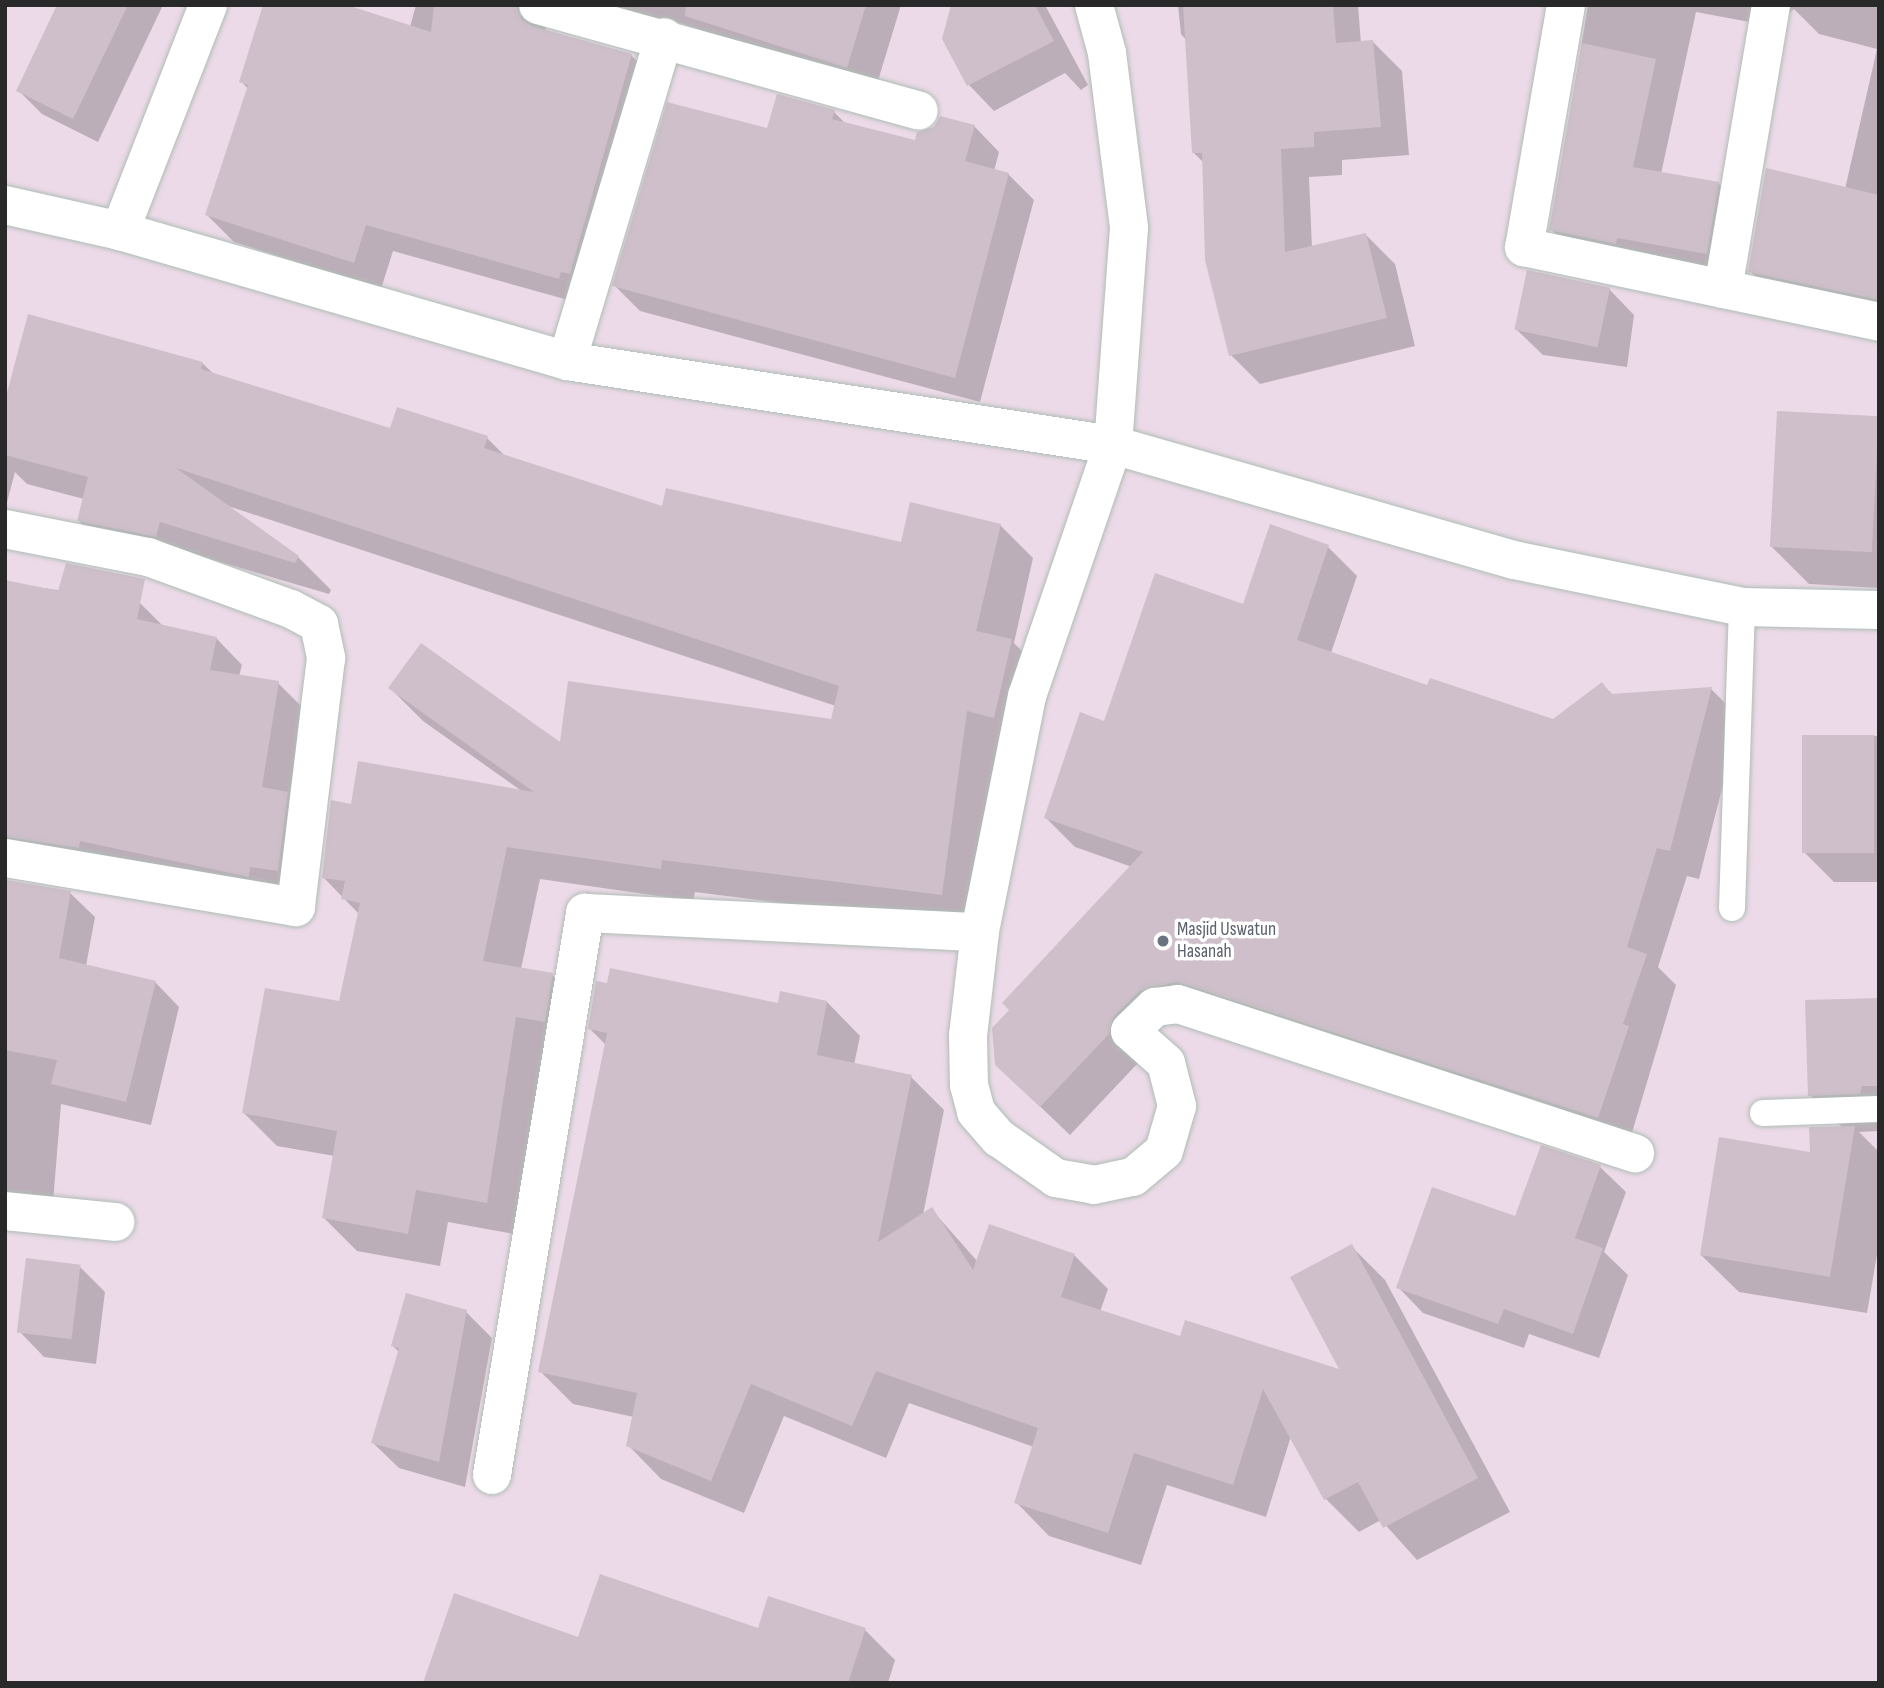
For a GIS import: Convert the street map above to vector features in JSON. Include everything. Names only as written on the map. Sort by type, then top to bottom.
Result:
[{"type":"street","points":[[120,231],[208,5]]},
{"type":"street","points":[[538,5],[664,37],[919,111]]},
{"type":"street","points":[[1094,5],[1107,53],[1129,228],[1113,445],[1027,696],[980,932],[968,1035],[969,1085],[976,1112],[999,1138],[1056,1178],[1094,1185],[1133,1177],[1164,1151],[1177,1106],[1175,1088],[1166,1063],[1130,1031],[1155,1007],[1178,1004],[1635,1153]]},
{"type":"street","points":[[1566,5],[1524,247],[1879,321]]},
{"type":"street","points":[[1723,289],[1771,5]]},
{"type":"street","points":[[567,361],[664,37]]},
{"type":"street","points":[[5,205],[120,231],[567,361],[1113,445],[1514,561],[1742,607],[1879,610]]},
{"type":"street","points":[[5,529],[148,557],[291,609],[319,624],[326,658],[296,907],[5,858]]},
{"type":"street","points":[[492,1475],[585,913],[980,932]]},
{"type":"street","points":[[5,1211],[115,1222]]},
{"type":"lane","points":[[1732,908],[1742,607]]},
{"type":"lane","points":[[1763,1112],[1879,1109]]},
{"type":"building","points":[[57,5],[128,5],[73,119],[16,91]]},
{"type":"building","points":[[263,5],[347,5],[431,32],[434,5],[517,5],[522,20],[532,26],[632,54],[570,274],[561,272],[559,279],[366,225],[354,263],[205,215],[248,85],[239,82]]},
{"type":"building","points":[[686,5],[866,5],[847,68],[685,16]]},
{"type":"building","points":[[951,5],[1035,5],[1054,41],[967,86],[942,39]]},
{"type":"building","points":[[1183,5],[1333,5],[1336,43],[1373,40],[1381,127],[1314,132],[1314,147],[1281,149],[1285,252],[1366,233],[1387,318],[1229,356],[1205,260],[1202,153],[1192,153]]},
{"type":"building","points":[[1582,43],[1656,59],[1633,167],[1719,182],[1707,254],[1617,238],[1616,244],[1549,230]]},
{"type":"building","points":[[777,94],[835,110],[832,119],[915,140],[917,132],[934,127],[940,116],[975,125],[965,161],[1009,173],[955,378],[612,286],[667,102],[767,128]]},
{"type":"building","points":[[1766,168],[1879,195],[1879,300],[1748,272]]},
{"type":"building","points":[[1527,270],[1610,288],[1597,347],[1514,330]]},
{"type":"building","points":[[28,314],[203,362],[201,369],[390,428],[397,407],[488,436],[484,448],[662,506],[666,488],[901,542],[910,502],[1001,524],[976,631],[1012,639],[994,718],[967,711],[942,895],[662,860],[661,869],[507,847],[483,961],[553,973],[545,1022],[516,1017],[487,1203],[416,1190],[408,1234],[322,1218],[337,1131],[242,1113],[265,988],[339,1001],[360,903],[341,899],[345,881],[322,878],[331,800],[351,804],[358,761],[534,792],[388,688],[421,643],[560,742],[568,681],[831,719],[839,686],[176,468],[299,556],[295,563],[160,522],[156,537],[77,521],[88,477],[5,455],[5,400]]},
{"type":"building","points":[[1777,411],[1879,416],[1872,552],[1770,547]]},
{"type":"building","points":[[1270,524],[1329,545],[1297,640],[1427,685],[1430,678],[1553,719],[1602,682],[1611,694],[1712,687],[1670,851],[1657,848],[1627,947],[1647,954],[1623,1024],[1629,1026],[1598,1118],[1176,982],[1140,991],[1114,1016],[1109,1034],[1040,1107],[995,1065],[992,1028],[1009,1010],[1002,1003],[1143,852],[1044,818],[1080,712],[1104,721],[1155,573],[1243,604]]},
{"type":"building","points":[[66,563],[145,579],[137,619],[217,637],[210,670],[279,681],[262,787],[288,792],[278,871],[250,867],[249,877],[80,841],[79,848],[5,837],[5,580],[58,591]]},
{"type":"building","points":[[1802,735],[1874,735],[1874,853],[1802,853]]},
{"type":"building","points":[[5,880],[71,891],[59,958],[156,981],[126,1102],[51,1084],[57,1060],[5,1050]]},
{"type":"building","points":[[610,968],[778,1003],[780,991],[827,1001],[817,1055],[912,1075],[878,1242],[932,1207],[973,1270],[989,1224],[1075,1254],[1061,1297],[1180,1336],[1185,1320],[1339,1369],[1290,1277],[1352,1244],[1478,1478],[1383,1528],[1358,1482],[1324,1500],[1263,1389],[1233,1485],[1134,1453],[1108,1533],[1014,1503],[1038,1428],[876,1371],[852,1426],[751,1384],[711,1481],[626,1446],[637,1393],[538,1372],[607,1033],[588,1029],[596,981],[607,983]]},
{"type":"building","points":[[1879,998],[1879,1086],[1862,1086],[1860,1094],[1808,1096],[1805,1000]]},
{"type":"building","points":[[1855,1126],[1830,1277],[1700,1255],[1719,1137],[1810,1152],[1809,1127]]},
{"type":"building","points":[[1541,1145],[1601,1165],[1575,1238],[1603,1248],[1573,1334],[1504,1309],[1498,1324],[1396,1288],[1432,1187],[1515,1216]]},
{"type":"building","points":[[26,1258],[81,1265],[71,1339],[17,1332]]},
{"type":"building","points":[[406,1293],[467,1310],[439,1462],[371,1443],[399,1348],[391,1346]]},
{"type":"building","points":[[600,1574],[758,1628],[768,1596],[866,1628],[848,1683],[423,1683],[454,1593],[578,1637]]},
{"type":"place","name":"Masjid Uswatun Hasanah","points":[[1163,941]]}]
